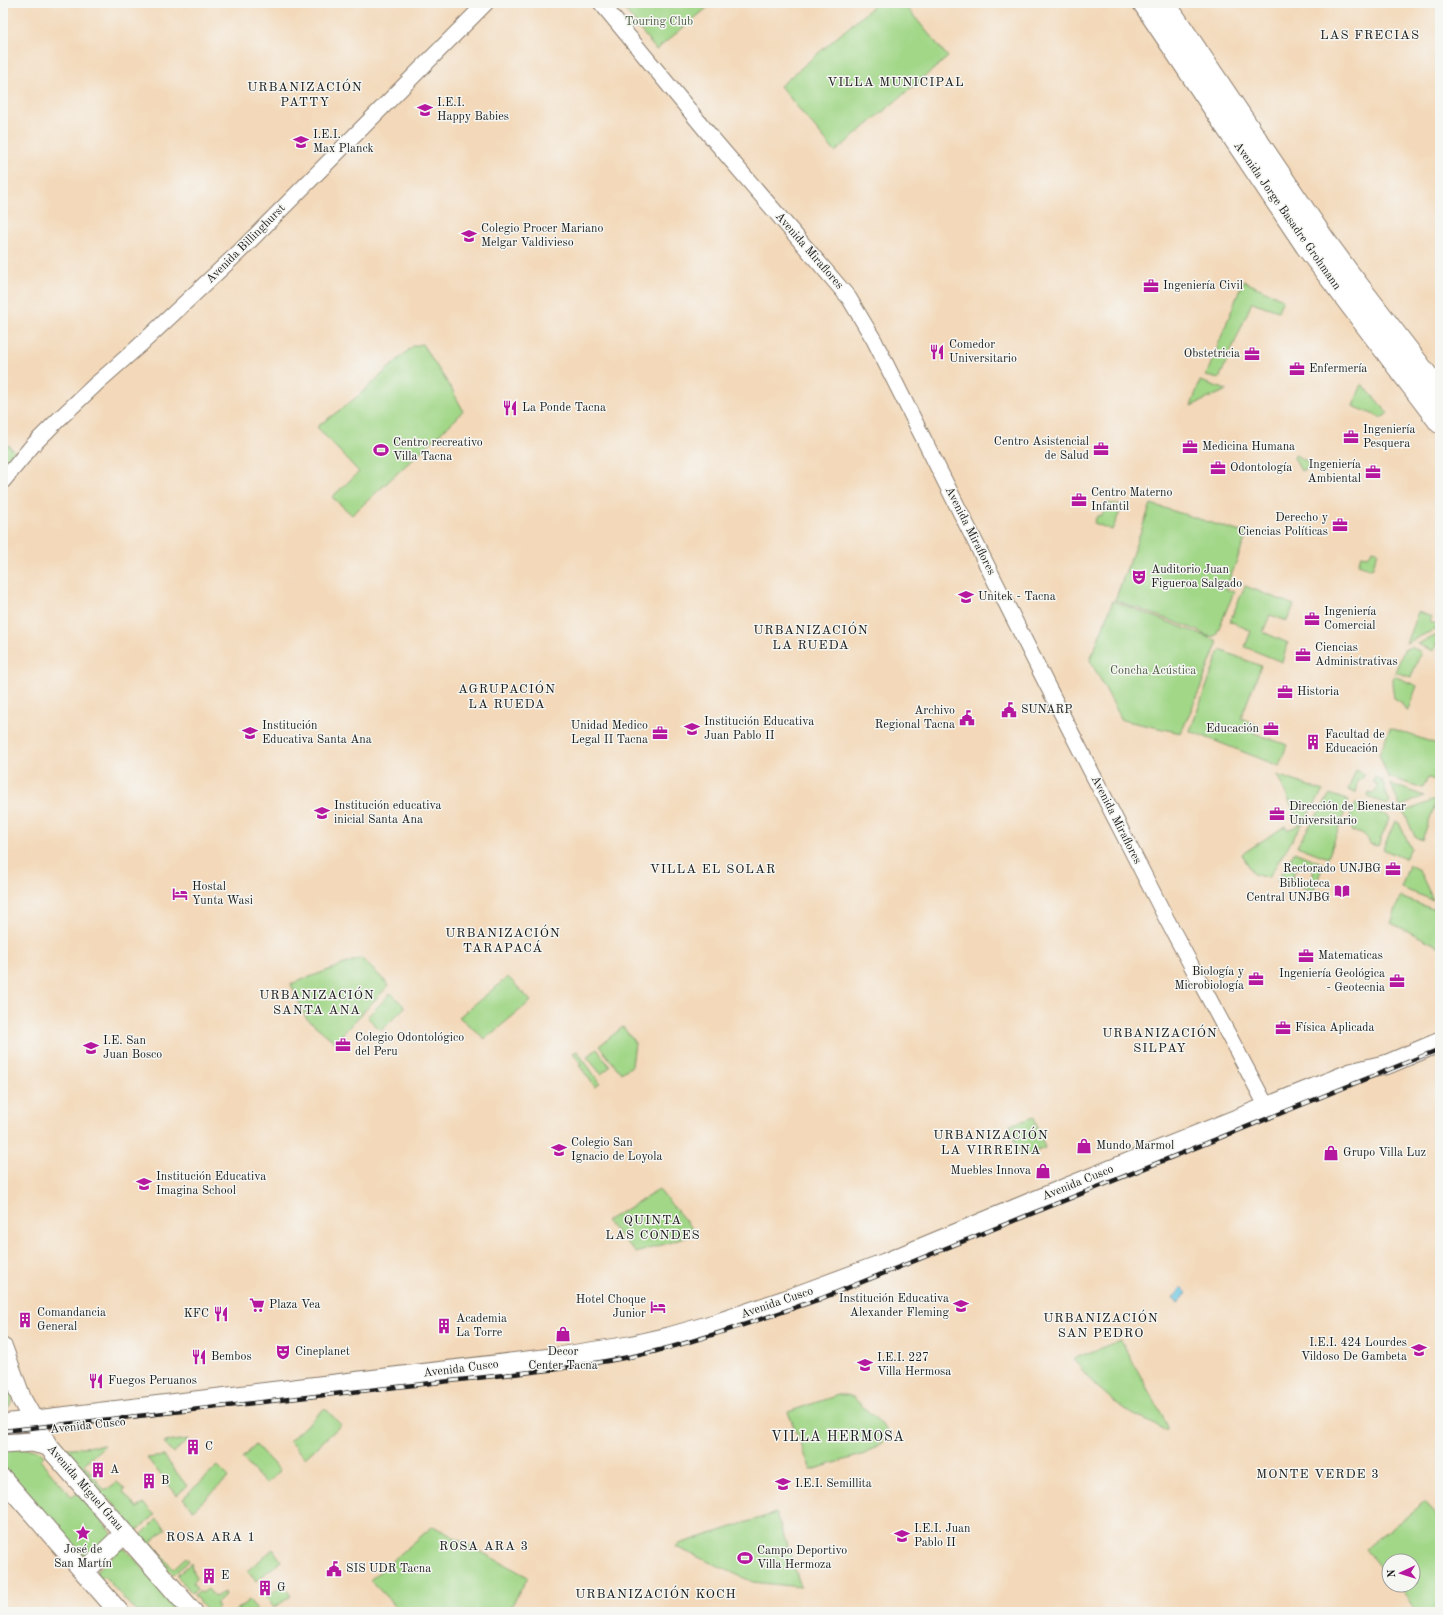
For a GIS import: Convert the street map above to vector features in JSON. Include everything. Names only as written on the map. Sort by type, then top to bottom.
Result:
[{"type":"highway","name":"Avenida Jorge Basadre Grohmann","points":[[1144,3],[1306,246],[1440,422]]},
{"type":"highway","name":"Avenida Jorge Basadre Grohmann","points":[[1164,3],[1317,230],[1352,279],[1440,393]]},
{"type":"main road","name":"Avenida Cusco","points":[[1351,1073],[1379,1056],[1440,1030]]},
{"type":"main road","name":"Avenida Cusco","points":[[3,1435],[40,1432],[168,1404],[552,1358],[629,1346],[669,1337],[766,1307],[872,1268],[1351,1073],[1388,1064],[1440,1042]]},
{"type":"main road","name":"Avenida Miguel Grau","points":[[3,1348],[22,1400],[40,1432],[124,1534],[193,1612]]},
{"type":"main road","points":[[3,1414],[8,1412],[22,1400]]},
{"type":"main road","name":"Avenida Cusco","points":[[3,1424],[40,1432]]},
{"type":"main road","points":[[3,1444],[32,1442],[40,1432]]},
{"type":"main road","points":[[3,1479],[120,1612]]},
{"type":"main road","points":[[84,1572],[124,1534]]},
{"type":"street","name":"Avenida Billinghurst","points":[[3,481],[32,446],[60,418],[240,251],[486,3]]},
{"type":"street","name":"Avenida Miraflores","points":[[602,3],[713,139],[849,298],[874,340],[1043,678],[1166,918],[1267,1107]]},
{"type":"green space","name":"Touring Club","points":[[620,3],[713,3],[656,50]]},
{"type":"green space","points":[[877,3],[903,3],[948,57],[835,152],[780,86]]},
{"type":"green space","points":[[1243,281],[1283,299],[1278,311],[1252,302],[1219,379],[1206,376]]},
{"type":"green space","name":"Centro recreativo Villa Tacna","points":[[422,344],[451,388],[463,410],[457,418],[352,515],[332,497],[359,472],[317,427],[357,397],[413,346]]},
{"type":"green space","points":[[1200,381],[1227,390],[1191,406]]},
{"type":"green space","points":[[1362,384],[1388,413],[1382,418],[1353,406]]},
{"type":"green space","points":[[3,440],[15,452],[3,465]]},
{"type":"green space","points":[[1295,455],[1315,465],[1301,471],[1294,458]]},
{"type":"green space","points":[[1106,503],[1123,505],[1112,530],[1094,523],[1097,516],[1102,515],[1105,510]]},
{"type":"green space","points":[[1151,504],[1247,534],[1226,589],[1234,592],[1216,635],[1214,636],[1207,636],[1199,631],[1115,600]]},
{"type":"green space","points":[[1373,550],[1378,552],[1372,569],[1358,564],[1361,555],[1368,556]]},
{"type":"green space","points":[[1245,586],[1294,605],[1287,621],[1270,615],[1263,632],[1288,643],[1282,662],[1245,647],[1251,631],[1230,621]]},
{"type":"green space","name":"Concha Acústica","points":[[1113,601],[1218,641],[1198,694],[1181,733],[1122,720],[1090,660]]},
{"type":"green space","points":[[1418,612],[1432,617],[1430,622],[1439,625],[1438,628],[1406,643]]},
{"type":"green space","points":[[1440,634],[1434,651],[1417,644]]},
{"type":"green space","points":[[1411,647],[1421,652],[1411,677],[1395,672],[1404,650]]},
{"type":"green space","points":[[1220,650],[1261,666],[1241,718],[1257,725],[1254,733],[1287,745],[1279,766],[1190,731]]},
{"type":"green space","points":[[1394,676],[1417,686],[1407,712],[1401,702],[1394,698],[1392,684]]},
{"type":"green space","points":[[1390,728],[1440,745],[1440,781],[1428,778],[1423,788],[1388,777],[1379,754]]},
{"type":"green space","points":[[1356,770],[1364,774],[1362,779],[1357,781],[1356,793],[1348,790]]},
{"type":"green space","points":[[1277,775],[1323,791],[1268,878],[1253,874],[1242,854],[1285,826],[1288,830],[1300,824]]},
{"type":"green space","points":[[1375,777],[1382,780],[1390,803],[1388,805],[1368,797],[1369,793],[1373,794],[1377,789],[1377,784],[1373,782]]},
{"type":"green space","points":[[1391,784],[1424,796],[1400,807]]},
{"type":"green space","points":[[1330,794],[1349,801],[1328,858],[1297,846]]},
{"type":"green space","points":[[1432,801],[1436,802],[1422,840],[1415,837],[1404,812]]},
{"type":"green space","points":[[1356,803],[1388,816],[1389,819],[1378,846],[1370,844],[1367,838],[1361,833],[1352,832],[1349,818]]},
{"type":"green space","points":[[1395,821],[1399,823],[1411,848],[1405,859],[1383,849]]},
{"type":"green space","points":[[1294,852],[1324,864],[1313,891],[1301,887],[1302,885],[1310,883],[1314,872],[1308,863],[1298,865],[1293,875],[1293,886],[1277,881]]},
{"type":"green space","points":[[1409,865],[1419,870],[1433,900],[1401,888]]},
{"type":"green space","points":[[1400,897],[1435,910],[1440,922],[1440,947],[1391,923]]},
{"type":"green space","points":[[361,958],[389,985],[335,1042],[306,1018],[291,984]]},
{"type":"green space","points":[[508,977],[531,1001],[485,1039],[459,1017]]},
{"type":"green space","points":[[391,993],[405,1007],[381,1031],[367,1017]]},
{"type":"green space","points":[[623,1027],[635,1043],[632,1066],[621,1073],[599,1046]]},
{"type":"green space","points":[[597,1049],[610,1067],[601,1074],[587,1057]]},
{"type":"green space","points":[[577,1051],[600,1083],[595,1087],[579,1065],[581,1064],[573,1053]]},
{"type":"green space","points":[[1034,1117],[1045,1148],[1020,1157],[1010,1125]]},
{"type":"green space","points":[[659,1190],[697,1234],[636,1253],[606,1221]]},
{"type":"green space","points":[[1121,1340],[1168,1427],[1166,1430],[1124,1410],[1095,1385],[1073,1359]]},
{"type":"green space","points":[[3,1367],[13,1400],[9,1407],[3,1410]]},
{"type":"green space","points":[[838,1395],[853,1397],[893,1435],[865,1454],[811,1470],[788,1412]]},
{"type":"green space","points":[[325,1408],[341,1425],[305,1458],[289,1441]]},
{"type":"green space","points":[[189,1439],[173,1453],[164,1442]]},
{"type":"green space","points":[[105,1445],[84,1464],[105,1491],[117,1482],[125,1489],[123,1492],[137,1508],[144,1504],[155,1515],[137,1531],[108,1498],[104,1499],[61,1449]]},
{"type":"green space","points":[[256,1445],[280,1471],[266,1484],[242,1458]]},
{"type":"green space","points":[[3,1447],[38,1450],[44,1456],[40,1460],[72,1497],[77,1493],[112,1533],[88,1562],[3,1470]]},
{"type":"green space","points":[[164,1456],[187,1486],[177,1495],[147,1458]]},
{"type":"green space","points":[[218,1466],[229,1477],[193,1510],[183,1498]]},
{"type":"green space","points":[[1425,1502],[1440,1518],[1440,1606],[1434,1612],[1418,1612],[1402,1593],[1421,1593],[1421,1553],[1381,1553],[1381,1568],[1365,1549]]},
{"type":"green space","name":"Campo Deportivo Villa Hermoza","points":[[776,1513],[801,1587],[753,1582],[676,1547],[676,1545]]},
{"type":"green space","points":[[157,1519],[166,1529],[151,1542],[173,1569],[186,1557],[189,1561],[173,1575],[144,1546],[147,1544],[140,1536]]},
{"type":"green space","points":[[433,1526],[528,1577],[508,1612],[401,1612],[370,1580]]},
{"type":"green space","points":[[121,1549],[126,1549],[182,1612],[136,1612],[104,1576],[99,1579],[96,1571]]},
{"type":"green space","points":[[273,1549],[281,1561],[256,1581],[247,1571]]},
{"type":"green space","points":[[191,1563],[192,1569],[197,1577],[193,1583],[197,1589],[192,1593],[177,1576]]},
{"type":"green space","points":[[283,1585],[291,1596],[274,1608],[266,1597]]},
{"type":"green space","points":[[208,1589],[215,1597],[224,1592],[225,1596],[216,1604],[218,1607],[215,1610],[216,1612],[208,1612],[194,1595],[199,1591],[202,1593]]},
{"type":"green space","points":[[249,1600],[257,1609],[254,1612],[234,1612]]},
{"type":"water","points":[[1182,1288],[1187,1293],[1178,1304],[1173,1298]]},
{"type":"railway","points":[[3,1431],[558,1369],[648,1353],[680,1345],[820,1299],[1440,1049]]},
{"type":"place","name":"I.E.I. Happy Babies","points":[[425,110]]},
{"type":"place","name":"I.E.I. Max Planck","points":[[301,142]]},
{"type":"place","name":"Colegio Procer Mariano Melgar Valdivieso","points":[[469,236]]},
{"type":"place","name":"Ingeniería Civil","points":[[1151,286]]},
{"type":"place","name":"Comedor Universitario","points":[[937,352]]},
{"type":"place","name":"Obstetricia","points":[[1252,354]]},
{"type":"place","name":"Enfermería","points":[[1297,369]]},
{"type":"place","name":"La Ponde Tacna","points":[[510,408]]},
{"type":"place","name":"Ingeniería Pesquera","points":[[1351,437]]},
{"type":"place","name":"Medicina Humana","points":[[1190,447]]},
{"type":"place","name":"Centro Asistencial de Salud","points":[[1101,449]]},
{"type":"place","name":"Centro recreativo Villa Tacna","points":[[381,450]]},
{"type":"place","name":"Odontología","points":[[1218,468]]},
{"type":"place","name":"Ingeniería Ambiental","points":[[1373,472]]},
{"type":"place","name":"Centro Materno Infantil","points":[[1079,500]]},
{"type":"place","name":"Derecho y Ciencias Políticas","points":[[1340,525]]},
{"type":"place","name":"Auditorio Juan Figueroa Salgado","points":[[1139,577]]},
{"type":"place","name":"Unitek - Tacna","points":[[966,597]]},
{"type":"place","name":"Ingeniería Comercial","points":[[1312,619]]},
{"type":"place","name":"Ciencias Administrativas","points":[[1303,655]]},
{"type":"place","name":"Historia","points":[[1285,692]]},
{"type":"place","name":"SUNARP","points":[[1009,710]]},
{"type":"place","name":"Archivo Regional Tacna","points":[[967,718]]},
{"type":"place","name":"Institución Educativa Juan Pablo II","points":[[692,729]]},
{"type":"place","name":"Educación","points":[[1271,729]]},
{"type":"place","name":"Institución Educativa Santa Ana","points":[[250,733]]},
{"type":"place","name":"Unidad Medico Legal II Tacna","points":[[660,733]]},
{"type":"place","name":"Facultad de Educación","points":[[1313,742]]},
{"type":"place","name":"Institución educativa inicial Santa Ana","points":[[322,813]]},
{"type":"place","name":"Dirección de Bienestar Universitario","points":[[1277,814]]},
{"type":"place","name":"Rectorado UNJBG","points":[[1393,869]]},
{"type":"place","name":"Biblioteca Central UNJBG","points":[[1342,891]]},
{"type":"place","name":"Hostal Yunta Wasi","points":[[180,894]]},
{"type":"place","name":"Matematicas","points":[[1306,956]]},
{"type":"place","name":"Biología y Microbiología","points":[[1256,979]]},
{"type":"place","name":"Ingeniería Geológica - Geotecnia","points":[[1397,981]]},
{"type":"place","name":"Física Aplicada","points":[[1283,1028]]},
{"type":"place","name":"Colegio Odontológico del Peru","points":[[343,1045]]},
{"type":"place","name":"I.E. San Juan Bosco","points":[[91,1048]]},
{"type":"place","name":"Mundo Marmol","points":[[1084,1146]]},
{"type":"place","name":"Colegio San Ignacio de Loyola","points":[[559,1150]]},
{"type":"place","name":"Grupo Villa Luz","points":[[1331,1153]]},
{"type":"place","name":"Muebles Innova","points":[[1043,1171]]},
{"type":"place","name":"Institución Educativa Imagina School","points":[[144,1184]]},
{"type":"place","name":"Plaza Vea","points":[[257,1305]]},
{"type":"place","name":"Institución Educativa Alexander Fleming","points":[[961,1306]]},
{"type":"place","name":"Hotel Choque Junior","points":[[658,1307]]},
{"type":"place","name":"KFC","points":[[221,1314]]},
{"type":"place","name":"Comandancia General","points":[[25,1320]]},
{"type":"place","name":"Academia La Torre","points":[[444,1326]]},
{"type":"place","name":"Decor Center Tacna","points":[[563,1334]]},
{"type":"place","name":"I.E.I. 424 Lourdes Vildoso De Gambeta","points":[[1419,1350]]},
{"type":"place","name":"Cineplanet","points":[[283,1352]]},
{"type":"place","name":"Bembos","points":[[199,1357]]},
{"type":"place","name":"I.E.I. 227 Villa Hermosa","points":[[865,1365]]},
{"type":"place","name":"Fuegos Peruanos","points":[[96,1381]]},
{"type":"place","name":"C","points":[[193,1447]]},
{"type":"place","name":"A","points":[[98,1470]]},
{"type":"place","name":"B","points":[[149,1481]]},
{"type":"place","name":"I.E.I. Semillita","points":[[783,1484]]},
{"type":"place","name":"José de San Martín","points":[[83,1533]]},
{"type":"place","name":"I.E.I. Juan Pablo II","points":[[902,1536]]},
{"type":"place","name":"Campo Deportivo Villa Hermoza","points":[[745,1558]]},
{"type":"place","name":"SIS UDR Tacna","points":[[334,1569]]},
{"type":"place","name":"E","points":[[209,1576]]},
{"type":"place","name":"G","points":[[265,1588]]},
{"type":"district","name":"LAS FRECIAS","points":[[1370,35]]},
{"type":"district","name":"VILLA MUNICIPAL","points":[[896,82]]},
{"type":"district","name":"URBANIZACIÓN PATTY","points":[[305,94]]},
{"type":"district","name":"URBANIZACIÓN LA RUEDA","points":[[811,638]]},
{"type":"district","name":"AGRUPACIÓN LA RUEDA","points":[[507,696]]},
{"type":"district","name":"VILLA EL SOLAR","points":[[713,869]]},
{"type":"district","name":"URBANIZACIÓN TARAPACÁ","points":[[503,940]]},
{"type":"district","name":"URBANIZACIÓN SANTA ANA","points":[[317,1002]]},
{"type":"district","name":"URBANIZACIÓN SILPAY","points":[[1160,1040]]},
{"type":"district","name":"URBANIZACIÓN LA VIRREINA","points":[[991,1142]]},
{"type":"district","name":"QUINTA LAS CONDES","points":[[653,1228]]},
{"type":"district","name":"URBANIZACIÓN SAN PEDRO","points":[[1101,1326]]},
{"type":"district","name":"VILLA HERMOSA","points":[[838,1437]]},
{"type":"district","name":"MONTE VERDE 3","points":[[1318,1474]]},
{"type":"district","name":"ROSA ARA 1","points":[[211,1537]]},
{"type":"district","name":"ROSA ARA 3","points":[[484,1546]]},
{"type":"district","name":"URBANIZACIÓN KOCH","points":[[656,1594]]}]
